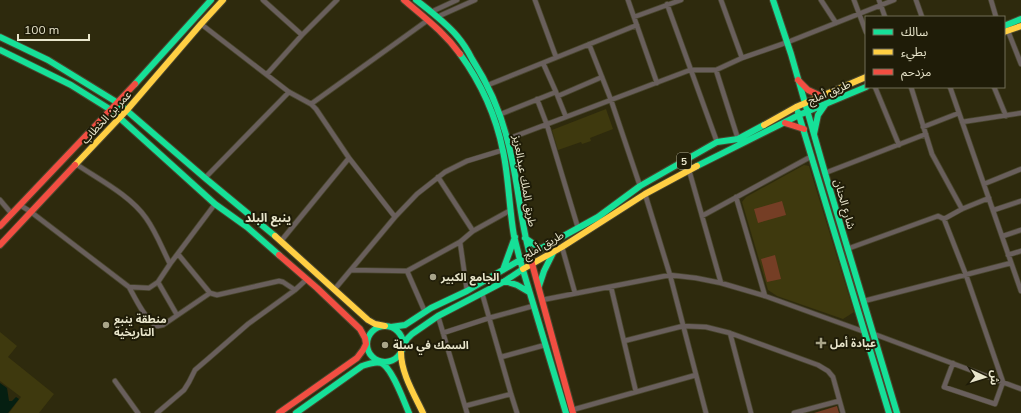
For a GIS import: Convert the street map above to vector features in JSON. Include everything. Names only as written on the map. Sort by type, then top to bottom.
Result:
[{"type":"main road","name":"عمر بن الخطاب","points":[[0,226],[118,103],[211,0]]},
{"type":"main road","name":"عمر بن الخطاب","points":[[0,245],[119,118],[223,0]]},
{"type":"main road","name":"طريق الملك عبدالعزيز","points":[[404,0],[428,20],[461,55],[472,71],[491,108],[503,150],[515,238],[520,260]]},
{"type":"main road","name":"طريق الملك عبدالعزيز","points":[[416,0],[437,17],[457,37],[473,59],[488,85],[500,114],[510,148],[525,238],[573,412]]},
{"type":"main road","name":"شارع الحنان","points":[[773,0],[788,42],[825,173],[897,413]]},
{"type":"main road","points":[[1005,30],[1021,19]]},
{"type":"main road","points":[[1005,30],[1021,26]]},
{"type":"main road","points":[[0,37],[48,60],[118,103],[204,178],[281,241],[368,320],[375,324],[388,326],[396,330],[403,340],[401,361],[403,369],[423,413]]},
{"type":"main road","points":[[0,50],[62,80],[94,98],[111,110],[215,204],[247,227],[318,288],[360,329],[365,336],[370,355],[375,360],[388,367],[409,413]]},
{"type":"main road","name":"طريق أملج","points":[[865,77],[796,107],[738,139],[718,142],[640,186],[598,217],[520,260],[523,269],[562,247],[645,194],[689,170],[799,115],[865,87]]},
{"type":"main road","points":[[798,80],[808,90],[821,96]]},
{"type":"main road","points":[[814,134],[818,115],[826,104]]},
{"type":"main road","name":"شارع الحنان","points":[[796,107],[804,129],[889,413]]},
{"type":"main road","points":[[785,123],[804,129]]},
{"type":"main road","points":[[503,270],[515,238]]},
{"type":"main road","points":[[525,238],[541,249]]},
{"type":"main road","points":[[539,286],[553,252]]},
{"type":"main road","points":[[279,413],[357,358],[363,351],[367,338],[374,329],[380,327],[405,325],[431,308],[467,292],[520,260]]},
{"type":"main road","points":[[296,413],[362,366],[370,363],[386,363],[392,361],[398,357],[407,339],[412,334],[438,316],[523,269],[544,345],[566,413]]},
{"type":"main road","points":[[505,280],[529,292]]},
{"type":"street","points":[[263,0],[302,35]]},
{"type":"street","points":[[266,74],[337,0]]},
{"type":"street","points":[[431,12],[454,0]]},
{"type":"street","points":[[437,17],[475,0]]},
{"type":"street","points":[[535,0],[556,57]]},
{"type":"street","points":[[628,0],[657,83]]},
{"type":"street","points":[[634,17],[681,0]]},
{"type":"street","points":[[721,0],[742,58]]},
{"type":"street","points":[[820,0],[836,23]]},
{"type":"street","points":[[854,0],[865,29]]},
{"type":"street","points":[[508,139],[690,70],[716,70],[742,58],[788,42],[859,14],[880,3],[894,0]]},
{"type":"street","points":[[916,0],[922,16]]},
{"type":"street","points":[[991,0],[996,16]]},
{"type":"street","points":[[880,3],[884,16]]},
{"type":"street","points":[[667,4],[690,70],[718,142]]},
{"type":"street","points":[[311,104],[428,20]]},
{"type":"street","points":[[201,24],[290,92],[311,104],[316,109],[349,158],[395,217]]},
{"type":"street","points":[[488,85],[637,25]]},
{"type":"street","points":[[1005,30],[1021,64]]},
{"type":"street","points":[[590,44],[611,100],[640,186]]},
{"type":"street","points":[[543,63],[566,117]]},
{"type":"street","points":[[716,70],[738,139]]},
{"type":"street","points":[[500,114],[602,77]]},
{"type":"street","points":[[876,88],[899,145]]},
{"type":"street","points":[[911,88],[932,154],[962,209]]},
{"type":"street","points":[[950,88],[1021,291]]},
{"type":"street","points":[[994,88],[1006,116]]},
{"type":"street","points":[[204,178],[290,92]]},
{"type":"street","points":[[537,100],[547,125],[578,228]]},
{"type":"street","points":[[923,126],[959,113]]},
{"type":"street","points":[[962,122],[1021,113]]},
{"type":"street","points":[[825,173],[926,134]]},
{"type":"street","points":[[334,290],[416,194],[438,177],[467,160],[503,150]]},
{"type":"street","points":[[702,216],[812,156]]},
{"type":"street","points":[[281,241],[349,158]]},
{"type":"street","points":[[76,164],[126,197],[138,208],[146,217],[170,264]]},
{"type":"street","points":[[984,184],[1021,169]]},
{"type":"street","points":[[689,170],[721,283]]},
{"type":"street","points":[[438,177],[473,231]]},
{"type":"street","points":[[645,194],[670,275],[706,413]]},
{"type":"street","points":[[736,197],[765,296]]},
{"type":"street","points":[[944,219],[962,209],[989,198]]},
{"type":"street","points":[[0,200],[11,214]]},
{"type":"street","points":[[994,210],[1021,201]]},
{"type":"street","points":[[129,287],[149,288],[158,282],[215,204]]},
{"type":"street","points":[[20,205],[129,287],[148,319],[153,324],[158,326],[163,325],[210,293]]},
{"type":"street","points":[[351,270],[407,271],[460,242],[473,231],[511,210]]},
{"type":"street","points":[[848,249],[938,216],[944,219],[966,275],[1003,382],[995,404],[944,387],[953,363]]},
{"type":"street","points":[[1003,236],[1021,230]]},
{"type":"street","points":[[460,242],[467,292]]},
{"type":"street","points":[[562,247],[575,293]]},
{"type":"street","points":[[1008,255],[1021,251]]},
{"type":"street","points":[[178,254],[210,293],[217,295],[279,281],[295,290]]},
{"type":"street","points":[[864,301],[1012,263]]},
{"type":"street","points":[[407,271],[425,312]]},
{"type":"street","points":[[542,300],[670,275],[721,283],[765,296],[865,332]]},
{"type":"street","points":[[157,413],[184,390],[195,370],[248,324],[295,290],[307,279]]},
{"type":"street","points":[[158,282],[177,315]]},
{"type":"street","points":[[611,286],[636,392]]},
{"type":"street","points":[[482,293],[517,413]]},
{"type":"street","points":[[442,333],[533,306]]},
{"type":"street","points":[[438,316],[467,413]]},
{"type":"street","points":[[624,341],[683,326],[706,328],[730,333],[818,365],[828,371],[833,377],[843,413]]},
{"type":"street","points":[[730,333],[751,413]]},
{"type":"street","points":[[874,334],[1021,389]]},
{"type":"street","points":[[501,357],[544,345]]},
{"type":"street","points":[[573,412],[696,375]]},
{"type":"street","points":[[115,381],[138,413]]},
{"type":"street","points":[[465,406],[511,394]]},
{"type":"street","points":[[794,413],[839,401]]},
{"type":"shaded area","points":[[606,109],[613,129],[590,138],[591,141],[582,144],[581,142],[558,150],[552,130]]},
{"type":"shaded area","points":[[804,165],[809,166],[854,312],[843,319],[777,296],[768,290],[742,202],[746,197]]},
{"type":"shaded area","points":[[782,201],[786,215],[758,223],[754,209]]},
{"type":"shaded area","points":[[775,255],[781,279],[767,282],[761,259]]},
{"type":"shaded area","points":[[0,332],[17,346],[8,357],[54,394],[39,413],[9,413],[21,397],[0,381]]},
{"type":"shaded area","points":[[0,383],[7,388],[9,401],[12,401],[16,397],[19,399],[8,413],[0,413]]},
{"type":"shaded area","points":[[837,406],[839,413],[814,413]]},
{"type":"traffic: fast","points":[[135,84],[211,0]]},
{"type":"traffic: fast","points":[[416,0],[442,21],[459,39],[467,50],[492,95],[506,133],[524,231],[530,255]]},
{"type":"traffic: fast","points":[[773,0],[791,54],[897,413]]},
{"type":"traffic: fast","points":[[1005,26],[1021,19]]},
{"type":"traffic: fast","points":[[0,37],[48,60],[118,103],[275,236]]},
{"type":"traffic: fast","points":[[0,50],[71,85],[111,110],[215,204],[247,227],[279,255]]},
{"type":"traffic: fast","points":[[391,327],[405,325],[431,308],[467,291],[520,260],[512,225],[508,183],[500,138],[487,100],[475,76],[460,54]]},
{"type":"traffic: fast","points":[[697,166],[799,115],[865,87]]},
{"type":"traffic: fast","points":[[814,134],[818,115],[825,105]]},
{"type":"traffic: fast","points":[[798,112],[889,413]]},
{"type":"traffic: fast","points":[[566,413],[520,260],[598,217],[640,186],[717,142],[738,139],[764,125]]},
{"type":"traffic: fast","points":[[503,270],[515,237]]},
{"type":"traffic: fast","points":[[525,238],[541,249]]},
{"type":"traffic: fast","points":[[539,286],[544,271],[553,253]]},
{"type":"traffic: fast","points":[[403,346],[412,334],[438,316],[505,281],[523,269]]},
{"type":"traffic: fast","points":[[505,281],[517,285],[529,292]]},
{"type":"traffic: fast","points":[[389,326],[398,331],[402,337],[403,344],[402,351],[398,357],[389,362],[381,362],[372,357],[368,351],[367,340],[372,331],[378,327],[389,326]]},
{"type":"traffic: fast","points":[[296,413],[362,366],[376,362],[381,363],[389,371],[397,385],[409,413]]},
{"type":"traffic: slow","points":[[75,165],[127,110],[223,0]]},
{"type":"traffic: slow","points":[[1005,32],[1021,26]]},
{"type":"traffic: slow","points":[[764,125],[796,107],[865,77]]},
{"type":"traffic: slow","points":[[523,269],[562,247],[645,194],[697,166]]},
{"type":"traffic: slow","points":[[275,236],[368,320],[375,324],[385,326]]},
{"type":"traffic: slow","points":[[401,352],[403,368],[423,413]]},
{"type":"traffic: jam","points":[[404,0],[441,32],[460,54]]},
{"type":"traffic: jam","points":[[798,80],[808,90],[821,96]]},
{"type":"traffic: jam","points":[[0,226],[135,84]]},
{"type":"traffic: jam","points":[[785,123],[804,129]]},
{"type":"traffic: jam","points":[[0,245],[75,165]]},
{"type":"traffic: jam","points":[[279,255],[317,288],[360,329],[365,338],[366,344],[357,358],[279,413]]},
{"type":"traffic: jam","points":[[531,260],[573,413]]},
{"type":"place","name":"الجامع الكبير","points":[[433,277]]},
{"type":"place","name":"منطقة ينبع التاريخية","points":[[106,325]]},
{"type":"place","name":"عيادة أمل","points":[[821,343]]},
{"type":"place","name":"السمك في سلة","points":[[385,345]]},
{"type":"district","name":"ينبع البلد","points":[[268,217]]}]
